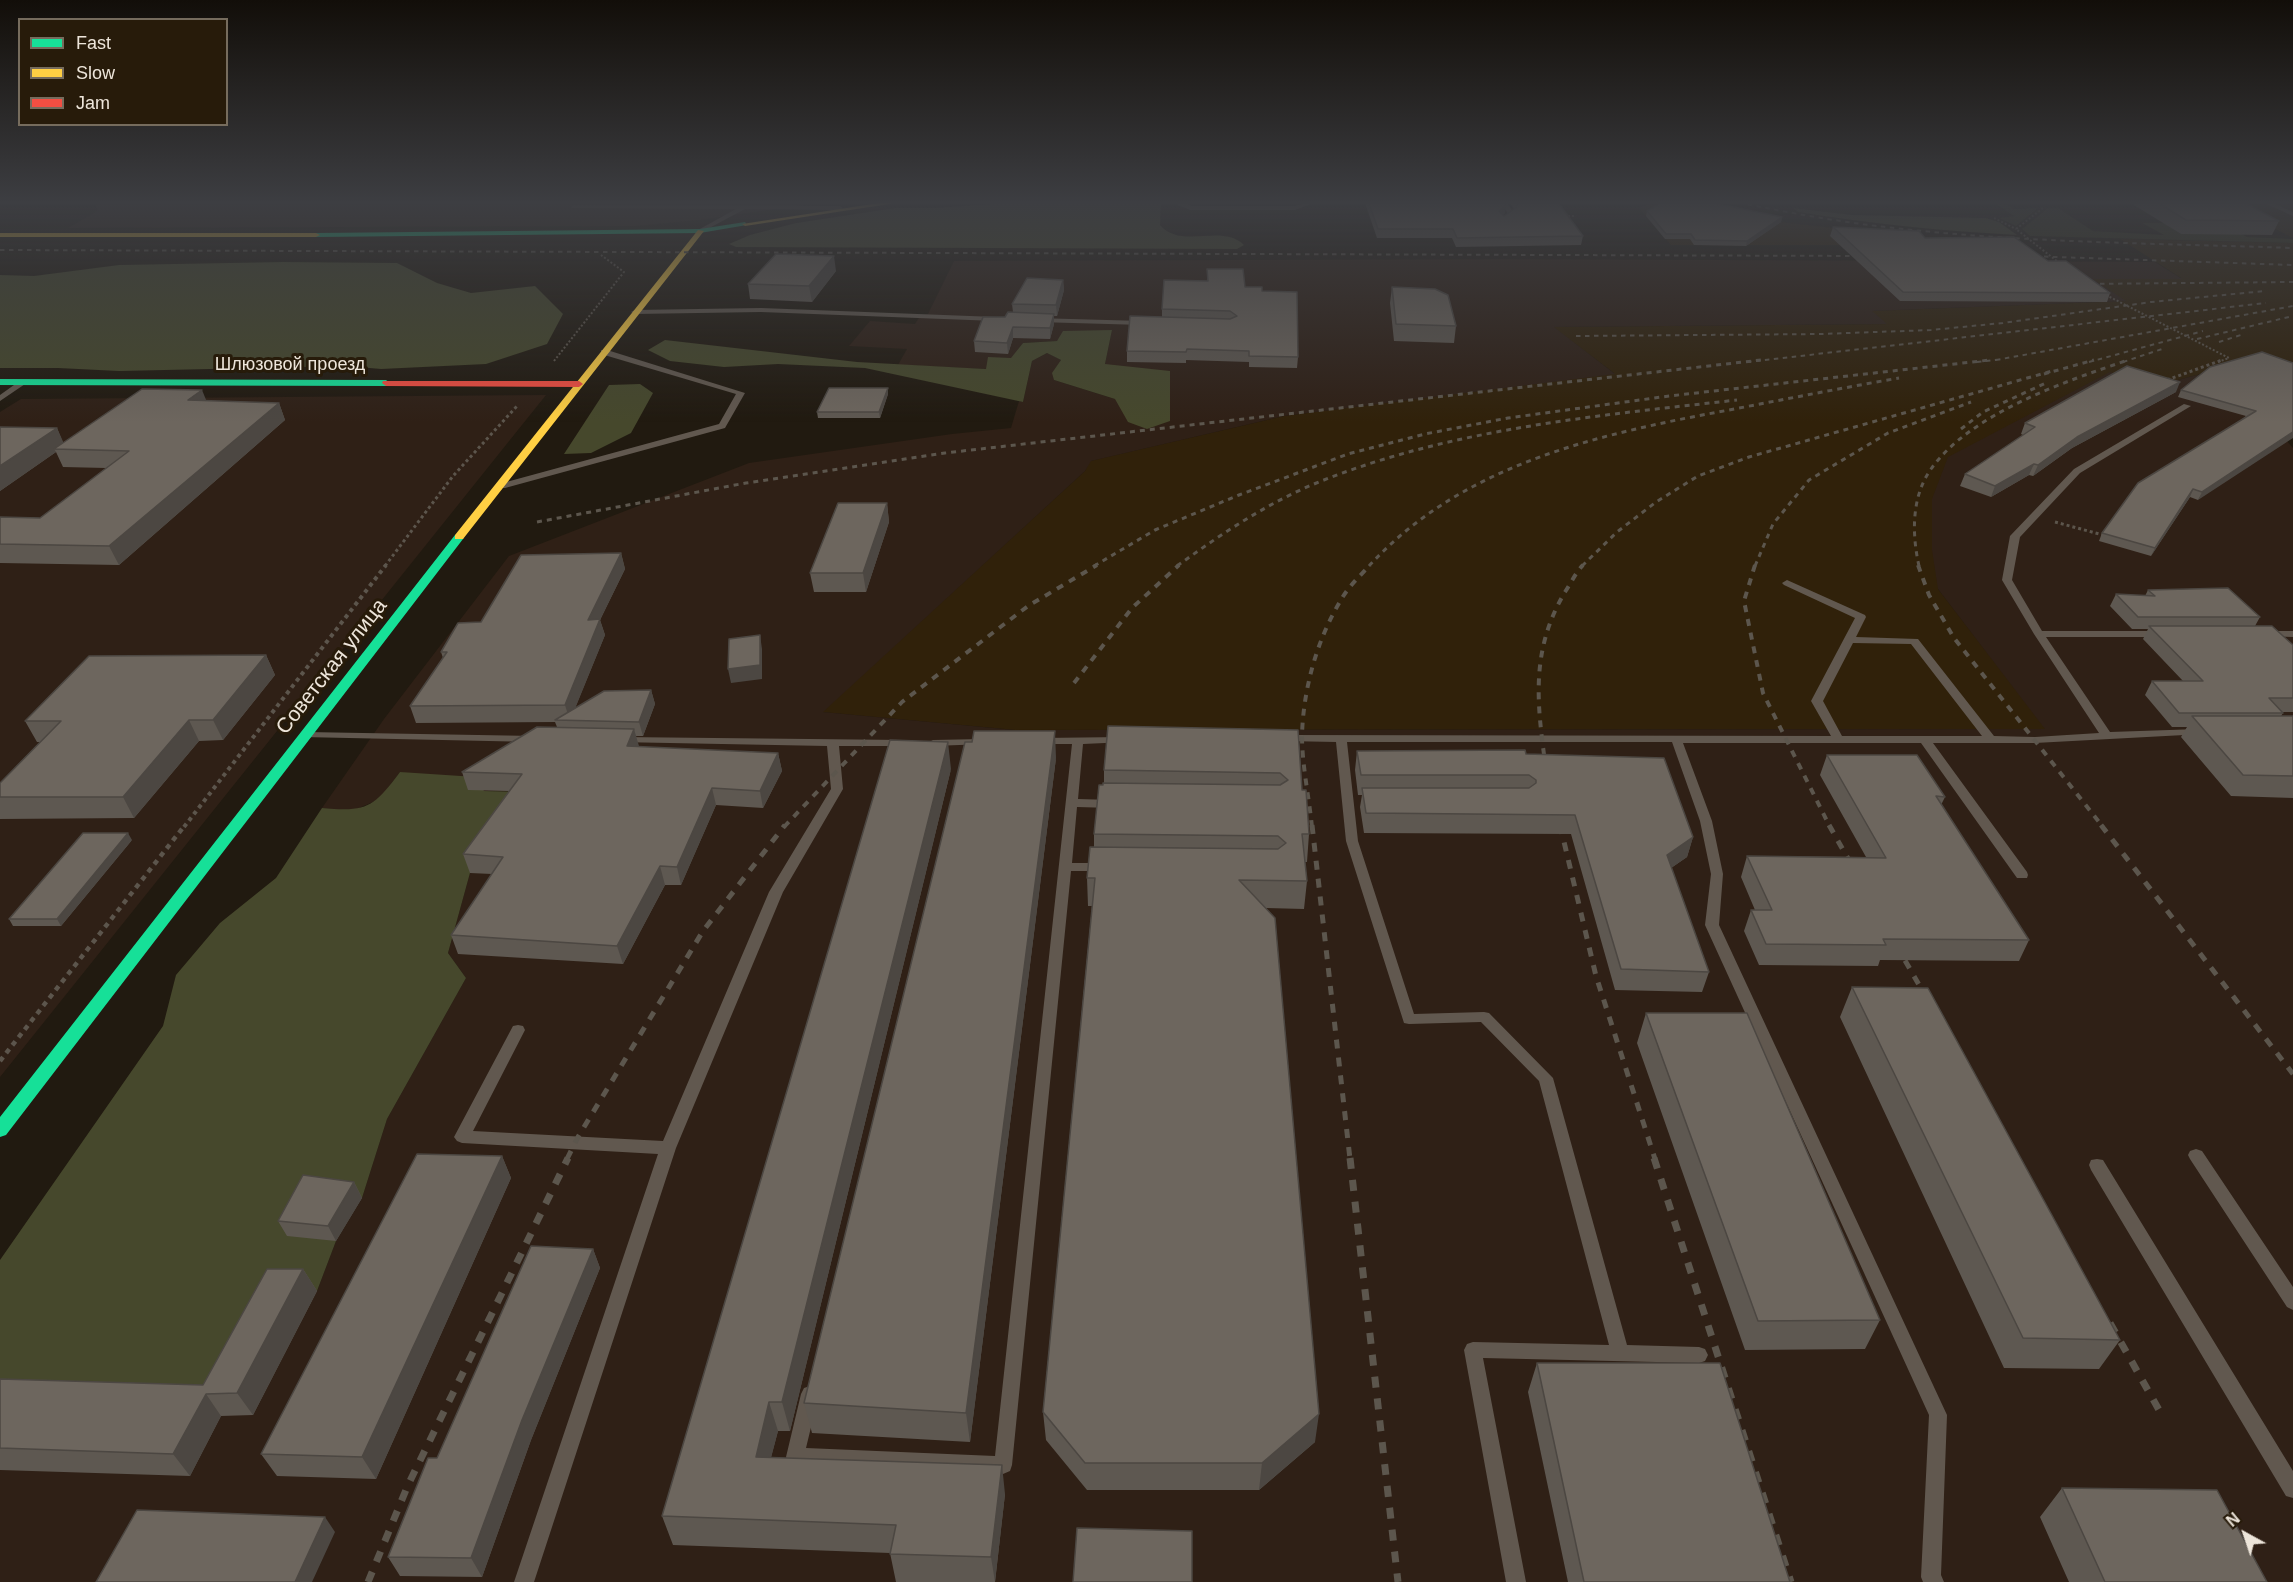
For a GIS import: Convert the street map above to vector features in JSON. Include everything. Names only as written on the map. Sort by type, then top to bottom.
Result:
[{"type":"main road","name":"Советская улица","points":[[0,1130],[665,275]]},
{"type":"main road","name":"Шлюзовой проезд","points":[[0,382],[579,384]]},
{"type":"lane","points":[[635,312],[761,310],[1008,319]]},
{"type":"lane","points":[[1031,320],[1148,323]]},
{"type":"lane","points":[[501,486],[722,426],[741,393],[604,352]]},
{"type":"lane","points":[[0,399],[24,382]]},
{"type":"lane","points":[[2106,735],[2039,634],[2007,580],[2015,536],[2077,471],[2187,406]]},
{"type":"lane","points":[[1787,583],[1861,617],[1817,700],[1839,740]]},
{"type":"lane","points":[[2258,634],[2293,633]]},
{"type":"lane","points":[[2039,634],[2166,634]]},
{"type":"lane","points":[[1849,640],[1914,641],[1991,740]]},
{"type":"lane","points":[[1267,738],[2035,740],[2210,732]]},
{"type":"lane","points":[[305,735],[551,739]]},
{"type":"lane","points":[[1341,738],[1354,801],[1352,841],[1409,1019],[1484,1017],[1546,1078],[1620,1353]]},
{"type":"lane","points":[[1676,739],[1706,821],[1717,874],[1712,925],[1938,1415],[1931,1577],[1934,1582]]},
{"type":"lane","points":[[610,740],[965,748],[1000,742]]},
{"type":"lane","points":[[1033,741],[1137,740]]},
{"type":"lane","points":[[1925,740],[2022,875]]},
{"type":"lane","points":[[814,1376],[795,1457],[1003,1465],[1078,741]]},
{"type":"lane","points":[[524,1582],[668,1148],[776,892],[837,789],[833,744]]},
{"type":"lane","points":[[1072,803],[1129,804]]},
{"type":"lane","points":[[1065,867],[1112,867]]},
{"type":"lane","points":[[518,1030],[462,1137],[668,1148]]},
{"type":"lane","points":[[2196,1155],[2293,1302]]},
{"type":"lane","points":[[2097,1165],[2293,1489]]},
{"type":"lane","points":[[1516,1582],[1473,1350],[1700,1355]]},
{"type":"path","points":[[0,1061],[306,671],[453,476],[536,384],[622,275]]},
{"type":"path","points":[[2099,291],[2118,303],[2229,358],[2168,378],[2160,387]]},
{"type":"path","points":[[2034,516],[2103,535]]},
{"type":"shaded area","points":[[947,275],[2175,275],[2182,279],[2093,279],[2126,301],[1872,311],[1887,324],[1554,327],[1615,374],[1284,416],[1091,461],[1085,471],[823,712],[1015,730],[2045,729],[1938,589],[1932,550],[1932,499],[1948,457],[2110,372],[2164,388],[2174,381],[2259,359],[2280,433],[2293,448],[2293,1582],[0,1582],[0,1410],[317,1291],[336,1241],[362,1198],[387,1119],[466,978],[448,953],[470,873],[527,792],[484,791],[400,772],[380,799],[352,811],[322,808],[384,719],[509,556],[749,463],[952,434],[1011,428],[1019,401],[1023,402],[1032,361],[1047,353],[1061,360],[1054,380],[1115,399],[1105,364],[1112,330],[1057,341],[1023,343],[1012,358],[986,369],[898,365],[907,349],[849,346],[870,321],[915,324],[920,316],[928,314]]},
{"type":"shaded area","points":[[2176,275],[2293,275],[2293,371],[2259,359],[2174,381],[1938,589],[2046,729],[1015,730],[822,712],[1085,471],[1090,461],[1284,416],[1614,373],[1553,327],[1885,324],[1871,311],[2124,301],[2092,279],[2181,278]]},
{"type":"shaded area","points":[[546,395],[0,1077],[0,412],[21,399]]},
{"type":"green space","points":[[0,275],[421,275],[437,283],[471,293],[535,286],[563,314],[547,344],[486,364],[381,369],[347,366],[119,371],[0,368]]},
{"type":"green space","points":[[1112,330],[1105,364],[1170,371],[1170,421],[1147,429],[1128,422],[1115,399],[1054,380],[1052,373],[1061,360],[1047,353],[1032,361],[1023,402],[865,368],[778,364],[724,367],[670,361],[648,350],[665,340],[857,362],[986,369],[988,357],[1011,358],[1023,343],[1057,341],[1063,331]]},
{"type":"green space","points":[[640,384],[653,393],[631,433],[591,453],[564,454],[609,385]]},
{"type":"green space","points":[[400,772],[476,777],[484,791],[528,792],[470,873],[448,953],[466,978],[387,1119],[362,1198],[312,1191],[336,1241],[317,1291],[281,1292],[219,1407],[0,1410],[0,1260],[163,1026],[176,975],[220,923],[276,878],[322,808],[349,809],[368,805],[383,793]]},
{"type":"building","points":[[757,275],[818,275],[809,286],[748,284]]},
{"type":"building","points":[[1207,275],[1244,275],[1245,287],[1262,287],[1262,291],[1297,292],[1298,357],[1249,356],[1249,351],[1187,349],[1186,352],[1127,351],[1130,316],[1230,319],[1237,316],[1230,311],[1162,309],[1164,280],[1208,281]]},
{"type":"building","points":[[1885,275],[2085,275],[2110,293],[1903,292]]},
{"type":"building","points":[[1027,278],[1063,280],[1056,305],[1012,304]]},
{"type":"building","points":[[1392,287],[1435,289],[1448,295],[1456,326],[1396,324]]},
{"type":"building","points":[[1008,312],[1054,314],[1050,328],[1013,327],[1007,343],[974,341],[983,317],[1005,317]]},
{"type":"building","points":[[2262,352],[2293,363],[2293,432],[2202,492],[2193,489],[2155,548],[2102,533],[2138,483],[2256,411],[2181,390],[2210,367]]},
{"type":"building","points":[[2127,366],[2180,382],[2077,437],[2038,465],[2034,464],[1995,486],[1965,474],[2035,427],[2025,423]]},
{"type":"building","points":[[829,388],[888,388],[879,412],[817,412]]},
{"type":"building","points":[[142,389],[202,390],[188,400],[279,403],[109,546],[0,544],[0,517],[40,518],[129,451],[54,449]]},
{"type":"building","points":[[0,427],[57,428],[0,466]]},
{"type":"building","points":[[838,503],[887,503],[863,573],[810,573]]},
{"type":"building","points":[[621,553],[588,620],[600,619],[565,705],[410,706],[447,652],[441,652],[458,623],[481,622],[521,555]]},
{"type":"building","points":[[2228,588],[2260,617],[2138,617],[2116,594],[2155,596],[2148,590]]},
{"type":"building","points":[[2149,626],[2272,626],[2293,645],[2293,698],[2269,698],[2283,713],[2179,713],[2152,681],[2203,681]]},
{"type":"building","points":[[760,635],[760,665],[728,669],[729,639]]},
{"type":"building","points":[[266,655],[213,720],[189,720],[123,797],[0,797],[0,783],[61,721],[25,721],[89,656]]},
{"type":"building","points":[[651,690],[639,722],[555,720],[604,691]]},
{"type":"building","points":[[2192,716],[2293,716],[2293,776],[2243,775]]},
{"type":"building","points":[[1108,726],[1298,730],[1302,790],[1306,790],[1309,834],[1302,834],[1307,881],[1239,880],[1275,918],[1319,1414],[1262,1463],[1085,1463],[1043,1412],[1095,878],[1087,878],[1090,847],[1278,849],[1286,843],[1278,836],[1094,834],[1099,785],[1103,783],[1280,785],[1288,780],[1280,773],[1104,770]]},
{"type":"building","points":[[537,727],[634,729],[627,746],[778,753],[760,791],[712,788],[677,867],[660,866],[617,946],[451,935],[503,857],[463,854],[522,774],[462,772]]},
{"type":"building","points":[[974,731],[1055,731],[966,1413],[804,1403],[965,742],[972,742]]},
{"type":"building","points":[[890,740],[948,742],[782,1402],[769,1402],[756,1457],[1002,1465],[991,1557],[890,1554],[896,1525],[662,1516]]},
{"type":"building","points":[[1525,750],[1526,754],[1664,758],[1693,837],[1667,855],[1709,972],[1621,969],[1575,815],[1366,813],[1362,788],[1529,788],[1536,783],[1536,780],[1529,775],[1361,775],[1357,751]]},
{"type":"building","points":[[1827,755],[1917,755],[1945,797],[1936,796],[2029,940],[1883,939],[1886,945],[1766,944],[1751,910],[1772,910],[1747,856],[1886,858]]},
{"type":"building","points":[[83,833],[128,833],[57,919],[9,919]]},
{"type":"building","points":[[1852,987],[1928,988],[2120,1340],[2023,1338]]},
{"type":"building","points":[[1646,1013],[1747,1013],[1880,1320],[1758,1321]]},
{"type":"building","points":[[417,1154],[502,1156],[362,1457],[261,1454]]},
{"type":"building","points":[[303,1175],[354,1182],[328,1226],[278,1221]]},
{"type":"building","points":[[531,1246],[593,1249],[522,1420],[471,1558],[388,1557],[428,1458],[437,1458]]},
{"type":"building","points":[[267,1269],[303,1269],[237,1393],[206,1394],[173,1454],[0,1448],[0,1379],[203,1385]]},
{"type":"building","points":[[1537,1363],[1720,1363],[1790,1582],[1584,1582]]},
{"type":"building","points":[[2062,1488],[2217,1490],[2267,1582],[2105,1582]]},
{"type":"building","points":[[137,1510],[325,1517],[295,1582],[96,1582]]},
{"type":"building","points":[[1077,1528],[1192,1531],[1192,1582],[1073,1582]]},
{"type":"railway","points":[[2082,284],[2293,282]]},
{"type":"railway","points":[[1576,336],[1821,334],[1931,330],[2003,323],[2151,302],[2265,291]]},
{"type":"railway","points":[[1747,362],[2266,303]]},
{"type":"railway","points":[[1999,359],[2293,306]]},
{"type":"railway","points":[[2197,339],[2293,316]]},
{"type":"railway","points":[[2089,362],[2203,331]]},
{"type":"railway","points":[[2219,342],[2244,334]]},
{"type":"railway","points":[[2123,362],[2162,349]]},
{"type":"railway","points":[[1977,362],[1999,359]]},
{"type":"railway","points":[[1999,359],[2003,359]]},
{"type":"railway","points":[[537,522],[746,483],[945,453],[1761,360]]},
{"type":"railway","points":[[1094,566],[1155,530],[1239,495],[1348,454],[1425,434],[1508,418],[1669,396],[1990,360]]},
{"type":"railway","points":[[2044,374],[2094,360]]},
{"type":"railway","points":[[1919,566],[1914,529],[1917,504],[1924,480],[1948,449],[1970,431],[2020,402],[2076,378],[2128,360]]},
{"type":"railway","points":[[1583,565],[1617,532],[1656,502],[1698,476],[1749,457],[2052,371]]},
{"type":"railway","points":[[1370,565],[1406,531],[1446,502],[1489,478],[1535,459],[1582,443],[1680,419],[1899,378]]},
{"type":"railway","points":[[1961,429],[1983,412],[2048,382]]},
{"type":"railway","points":[[1177,566],[1226,532],[1278,501],[1314,484],[1365,465],[1469,437],[1522,427],[1737,400]]},
{"type":"railway","points":[[1755,566],[1773,524],[1809,480],[1888,433],[1971,402]]},
{"type":"railway","points":[[784,827],[902,702],[1028,606],[1097,565]]},
{"type":"railway","points":[[1074,683],[1132,608],[1179,565]]},
{"type":"railway","points":[[1312,827],[1302,747],[1308,683],[1318,648],[1332,615],[1347,591],[1370,565]]},
{"type":"railway","points":[[1546,769],[1539,700],[1541,657],[1554,614],[1583,565]]},
{"type":"railway","points":[[1755,565],[1744,601],[1763,693],[1829,825]]},
{"type":"railway","points":[[1918,565],[1929,595],[1954,638],[2103,827]]},
{"type":"railway","points":[[1558,819],[1560,827]]},
{"type":"railway","points":[[567,1159],[578,1137],[703,931],[785,825]]},
{"type":"railway","points":[[1312,825],[1350,1159]]},
{"type":"railway","points":[[1560,825],[1596,976],[1655,1159]]},
{"type":"railway","points":[[1829,825],[1855,871]]},
{"type":"railway","points":[[2101,825],[2293,1074]]},
{"type":"railway","points":[[1896,945],[1929,1002]]},
{"type":"railway","points":[[368,1582],[408,1485],[568,1158]]},
{"type":"railway","points":[[1350,1158],[1398,1582]]},
{"type":"railway","points":[[1654,1158],[1791,1582]]},
{"type":"railway","points":[[2110,1323],[2163,1417]]},
{"type":"traffic: fast","points":[[0,382],[386,383]]},
{"type":"traffic: fast","points":[[0,1130],[459,537]]},
{"type":"traffic: slow","points":[[459,537],[665,275]]},
{"type":"traffic: jam","points":[[386,383],[579,384]]}]
